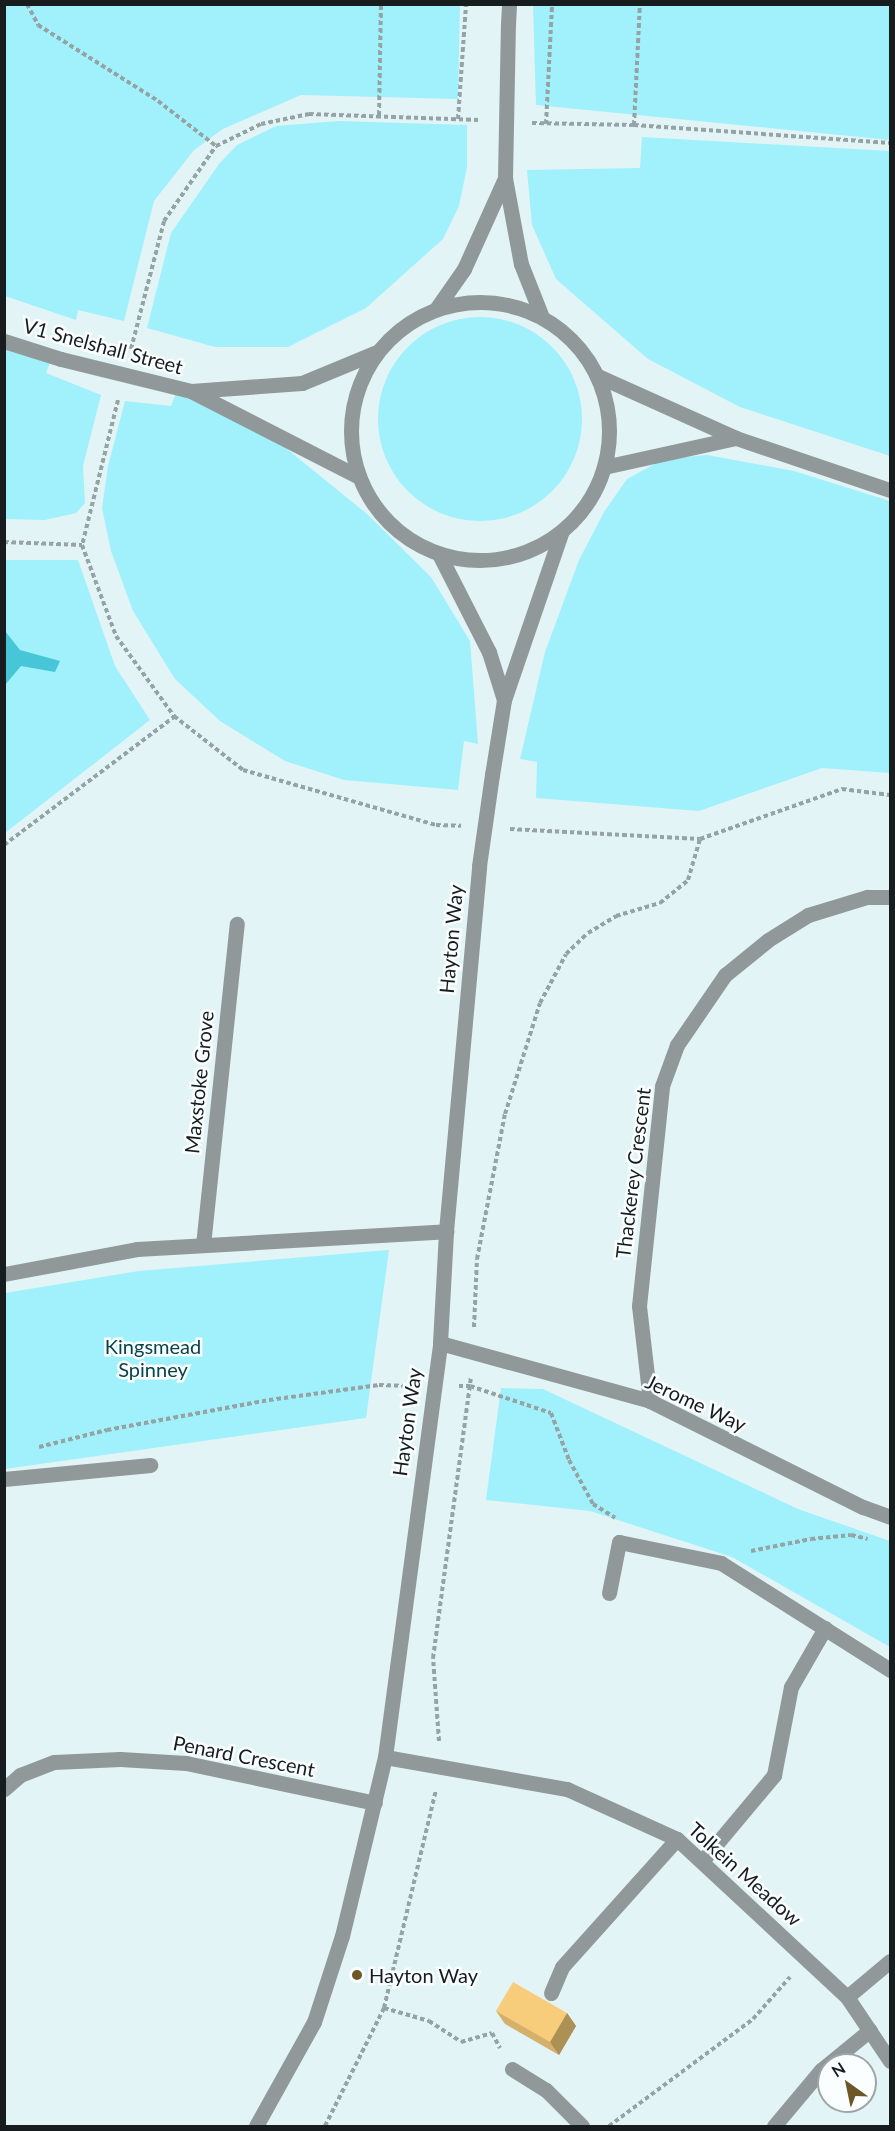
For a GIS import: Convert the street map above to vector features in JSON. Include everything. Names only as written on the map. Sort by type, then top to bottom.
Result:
[{"type":"street","points":[[508,4],[505,178],[521,264],[542,317]]},
{"type":"street","points":[[436,309],[464,269],[505,178]]},
{"type":"street","points":[[471,302],[508,304],[542,317],[565,333],[598,376],[609,426],[604,468],[590,499],[562,531],[524,552],[482,560],[439,554],[405,537],[377,510],[359,477],[350,434],[357,391],[377,352],[403,327],[436,309],[471,302]]},
{"type":"street","name":"V1 Snelshall Street","points":[[4,341],[61,359],[191,391],[359,477]]},
{"type":"street","name":"V1 Snelshall Street","points":[[191,391],[303,383],[377,352]]},
{"type":"street","points":[[598,376],[736,438],[891,490]]},
{"type":"street","points":[[604,468],[736,438]]},
{"type":"street","name":"Hayton Way","points":[[255,2127],[314,2022],[342,1936],[385,1757],[432,1386],[440,1343],[446,1231],[479,866],[492,775],[504,700],[562,531]]},
{"type":"street","name":"Hayton Way","points":[[439,554],[489,652],[504,700]]},
{"type":"street","name":"Thackerey Crescent","points":[[650,1401],[639,1306],[662,1086],[677,1045],[725,975],[768,940],[808,915],[867,897],[891,897]]},
{"type":"street","name":"Maxstoke Grove","points":[[203,1245],[237,924]]},
{"type":"street","points":[[4,1274],[137,1249],[446,1231]]},
{"type":"street","name":"Jerome Way","points":[[440,1343],[473,1349],[650,1401],[891,1517]]},
{"type":"street","points":[[4,1479],[150,1465]]},
{"type":"street","points":[[609,1593],[619,1542],[721,1563],[891,1670]]},
{"type":"street","points":[[703,1860],[774,1776],[791,1686],[825,1628]]},
{"type":"street","name":"Tolkein Meadow","points":[[385,1757],[567,1789],[677,1839],[703,1860],[847,1997],[891,2061]]},
{"type":"street","name":"Penard Crescent","points":[[4,1789],[20,1774],[54,1762],[120,1759],[186,1763],[375,1803]]},
{"type":"street","points":[[551,1993],[562,1967],[677,1839]]},
{"type":"street","points":[[847,1997],[891,1961]]},
{"type":"street","points":[[774,2127],[821,2070],[870,2030]]},
{"type":"street","points":[[512,2069],[546,2090],[582,2127]]},
{"type":"path","points":[[27,4],[38,25],[158,101],[216,146]]},
{"type":"path","points":[[379,115],[381,4]]},
{"type":"path","points":[[459,119],[466,4]]},
{"type":"path","points":[[552,4],[546,124],[634,125],[891,143]]},
{"type":"path","points":[[634,125],[640,4]]},
{"type":"path","points":[[4,542],[82,545]]},
{"type":"path","points":[[4,845],[174,716]]},
{"type":"path","points":[[505,829],[700,839],[842,789],[891,795]]},
{"type":"path","points":[[436,825],[471,827]]},
{"type":"path","points":[[325,2127],[384,2008],[441,1767],[433,1658],[470,1386],[477,1259],[505,1114],[540,1003],[566,954],[588,933],[616,916],[660,903],[688,880],[700,839]]},
{"type":"path","points":[[31,1451],[107,1430],[268,1400],[379,1385],[470,1386],[551,1413],[569,1460],[593,1504],[624,1523]]},
{"type":"path","points":[[739,1552],[851,1535],[872,1540]]},
{"type":"path","points":[[608,2127],[753,2019],[807,1959]]},
{"type":"path","points":[[384,2008],[429,2021],[461,2042],[492,2033],[512,2069]]},
{"type":"green space","points":[[4,5],[460,5],[458,99],[301,95],[223,129],[194,150],[154,201],[124,321],[78,310],[76,320],[5,296]]},
{"type":"green space","points":[[533,5],[890,5],[890,140],[536,105]]},
{"type":"green space","points":[[339,121],[467,125],[467,167],[459,206],[443,239],[366,308],[288,347],[215,347],[147,328],[171,233],[219,164],[237,145],[276,126]]},
{"type":"green space","points":[[642,137],[890,151],[890,456],[740,407],[648,359],[556,279],[532,225],[527,170],[640,168]]},
{"type":"green space","points":[[470,317],[490,317],[510,321],[528,329],[545,340],[559,354],[578,389],[582,419],[578,449],[570,467],[559,484],[545,498],[510,517],[490,521],[470,521],[450,517],[432,509],[415,498],[401,484],[382,449],[378,429],[378,409],[382,389],[390,371],[401,354],[415,340],[450,321]]},
{"type":"green space","points":[[4,345],[51,360],[46,373],[101,395],[83,466],[85,503],[76,513],[45,520],[5,519]]},
{"type":"green space","points":[[176,393],[271,436],[367,514],[431,577],[470,641],[478,744],[464,741],[458,790],[344,780],[285,761],[220,721],[175,679],[133,611],[111,551],[102,508],[108,466],[125,401],[171,406]]},
{"type":"green space","points":[[707,455],[794,471],[890,501],[890,773],[822,768],[699,811],[536,798],[537,762],[520,759],[545,652],[579,560],[604,512],[627,479],[664,459]]},
{"type":"green space","points":[[5,560],[78,560],[115,666],[150,720],[5,833]]},
{"type":"green space","name":"Kingsmead Spinney","points":[[389,1250],[366,1418],[5,1469],[5,1293],[139,1271]]},
{"type":"green space","points":[[501,1388],[543,1389],[798,1509],[890,1541],[890,1647],[732,1557],[590,1511],[486,1500]]},
{"type":"shaded area","points":[[5,631],[20,650],[60,661],[55,672],[21,666],[5,685]]},
{"type":"building","points":[[513,1982],[567,2013],[550,2042],[496,2011]]},
{"type":"place","name":"Hayton Way","points":[[357,1975]]}]
